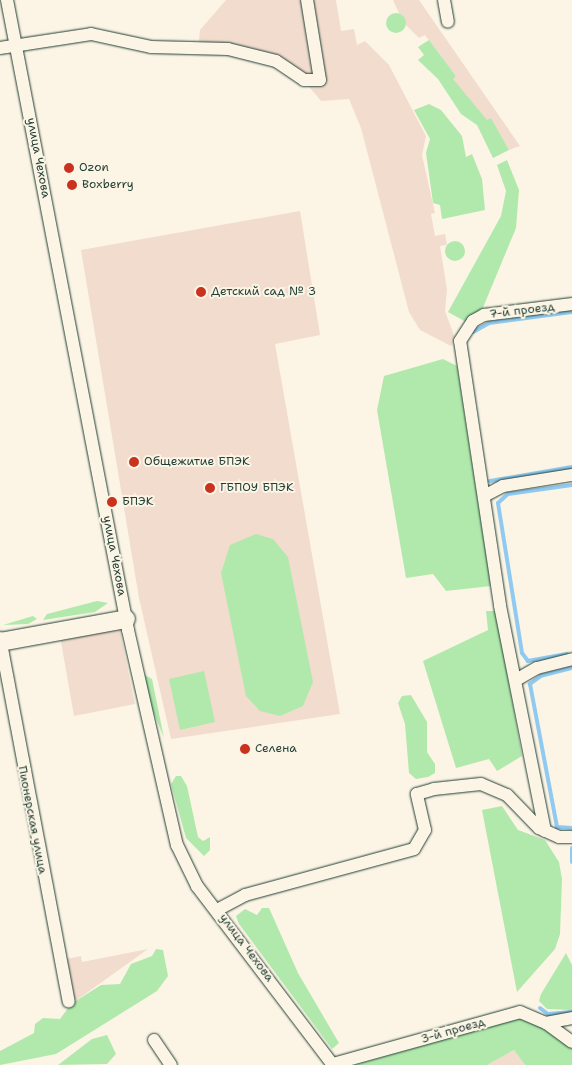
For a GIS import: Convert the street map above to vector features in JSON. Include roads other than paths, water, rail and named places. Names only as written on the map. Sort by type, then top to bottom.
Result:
[{"type":"street","name":"улица Чехова","points":[[7,0],[126,619],[177,845],[191,877],[333,1065]]},
{"type":"street","points":[[0,48],[78,34],[151,48],[228,49],[276,61],[304,80],[320,80],[307,0]]},
{"type":"street","points":[[444,0],[448,22]]},
{"type":"street","name":"7-й проезд","points":[[486,494],[460,341],[473,321],[496,312],[572,304]]},
{"type":"street","points":[[545,831],[500,605],[486,494],[503,486],[572,474]]},
{"type":"street","points":[[0,640],[126,619]]},
{"type":"street","name":"Пионерская улица","points":[[0,640],[69,1002]]},
{"type":"street","points":[[516,680],[537,668],[572,659]]},
{"type":"street","points":[[217,910],[245,895],[414,849],[425,830],[417,794],[434,789],[481,784],[507,795],[545,831],[572,837]]},
{"type":"street","name":"3-й проезд","points":[[333,1065],[520,1012],[546,1023],[572,1042]]},
{"type":"street","points":[[546,1023],[572,1018]]},
{"type":"street","points":[[154,1040],[172,1065]]},
{"type":"waterway","points":[[473,332],[489,323],[572,312]]},
{"type":"waterway","points":[[490,481],[572,467]]},
{"type":"waterway","points":[[567,654],[528,661],[522,653],[498,503],[508,494],[572,485]]},
{"type":"waterway","points":[[572,668],[541,676],[530,684],[557,827],[572,828]]},
{"type":"waterway","points":[[572,848],[572,862]]},
{"type":"waterway","points":[[540,1008],[548,1014],[572,1012]]},
{"type":"place","name":"Ozon","points":[[69,168]]},
{"type":"place","name":"Boxberry","points":[[72,185]]},
{"type":"place","name":"Детский сад № 3","points":[[201,292]]},
{"type":"place","name":"Общежитие БПЭК","points":[[134,462]]},
{"type":"place","name":"ГБПОУ БПЭК","points":[[210,488]]},
{"type":"place","name":"БПЭК","points":[[112,502]]},
{"type":"place","name":"Селена","points":[[245,749]]}]
